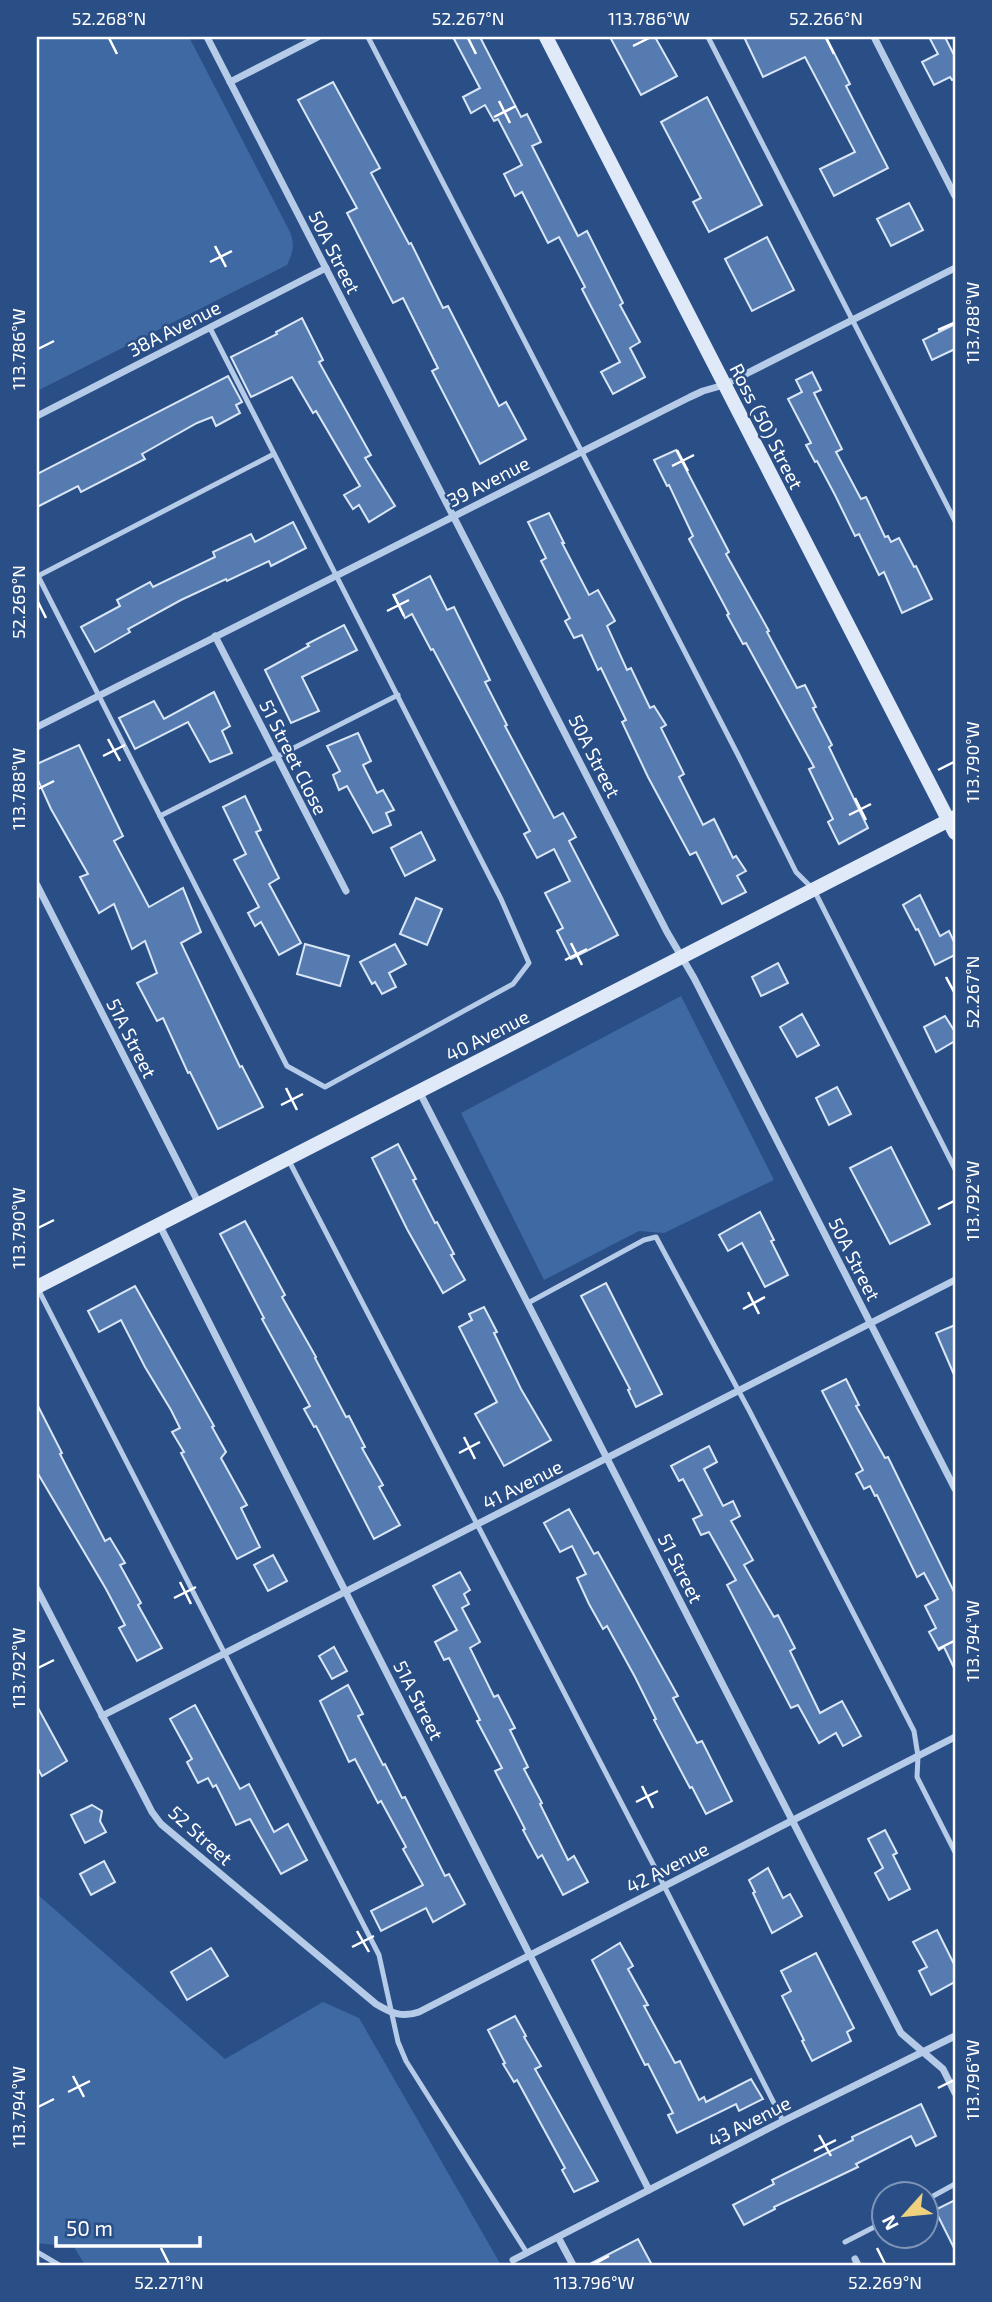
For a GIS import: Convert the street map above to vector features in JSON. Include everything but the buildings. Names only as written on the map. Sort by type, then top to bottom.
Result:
[{"type":"street","name":"50A Street","points":[[207,37],[955,1489]]},
{"type":"street","points":[[230,82],[318,37]]},
{"type":"street","name":"Ross (50) Street","points":[[546,37],[953,823]]},
{"type":"street","points":[[874,37],[955,196]]},
{"type":"street","name":"38A Avenue","points":[[37,416],[326,268]]},
{"type":"street","name":"39 Avenue","points":[[37,727],[703,391],[724,385],[955,268]]},
{"type":"street","name":"51 Street Close","points":[[215,636],[346,891]]},
{"type":"street","name":"40 Avenue","points":[[37,1287],[681,957],[953,823]]},
{"type":"street","name":"51A Street","points":[[37,886],[199,1204]]},
{"type":"street","name":"51 Street","points":[[419,1091],[901,2033],[943,2069],[955,2093]]},
{"type":"street","name":"51A Street","points":[[159,1224],[649,2190]]},
{"type":"street","name":"41 Avenue","points":[[102,1716],[955,1280]]},
{"type":"street","name":"52 Street","points":[[37,1589],[152,1812],[161,1824],[376,2004],[391,2013]]},
{"type":"street","name":"42 Avenue","points":[[391,2013],[403,2016],[419,2012],[955,1737]]},
{"type":"street","name":"43 Avenue","points":[[513,2260],[955,2036]]},
{"type":"street","points":[[558,2237],[573,2265]]},
{"type":"lane","points":[[368,37],[796,872],[814,890],[955,1169]]},
{"type":"lane","points":[[708,37],[955,521]]},
{"type":"lane","points":[[210,328],[501,899],[529,962],[513,984],[325,1087],[287,1066],[37,575],[274,454]]},
{"type":"lane","points":[[160,816],[398,695]]},
{"type":"lane","points":[[288,1158],[783,2121]]},
{"type":"lane","points":[[528,1303],[644,1240],[656,1237],[739,1391],[914,1731],[918,1756],[917,1777],[955,1852]]},
{"type":"lane","points":[[37,1287],[379,1955],[398,2042],[406,2061],[527,2253]]},
{"type":"lane","points":[[845,2242],[870,2229]]},
{"type":"lane","points":[[37,2252],[59,2265]]},
{"type":"shaded area","points":[[37,37],[189,37],[290,232],[293,245],[287,265],[37,391]]},
{"type":"shaded area","points":[[681,996],[774,1180],[664,1233],[639,1231],[544,1280],[461,1113]]},
{"type":"shaded area","points":[[37,1894],[225,2059],[323,2002],[359,2018],[501,2265],[85,2265],[74,2247],[37,2243]]}]
